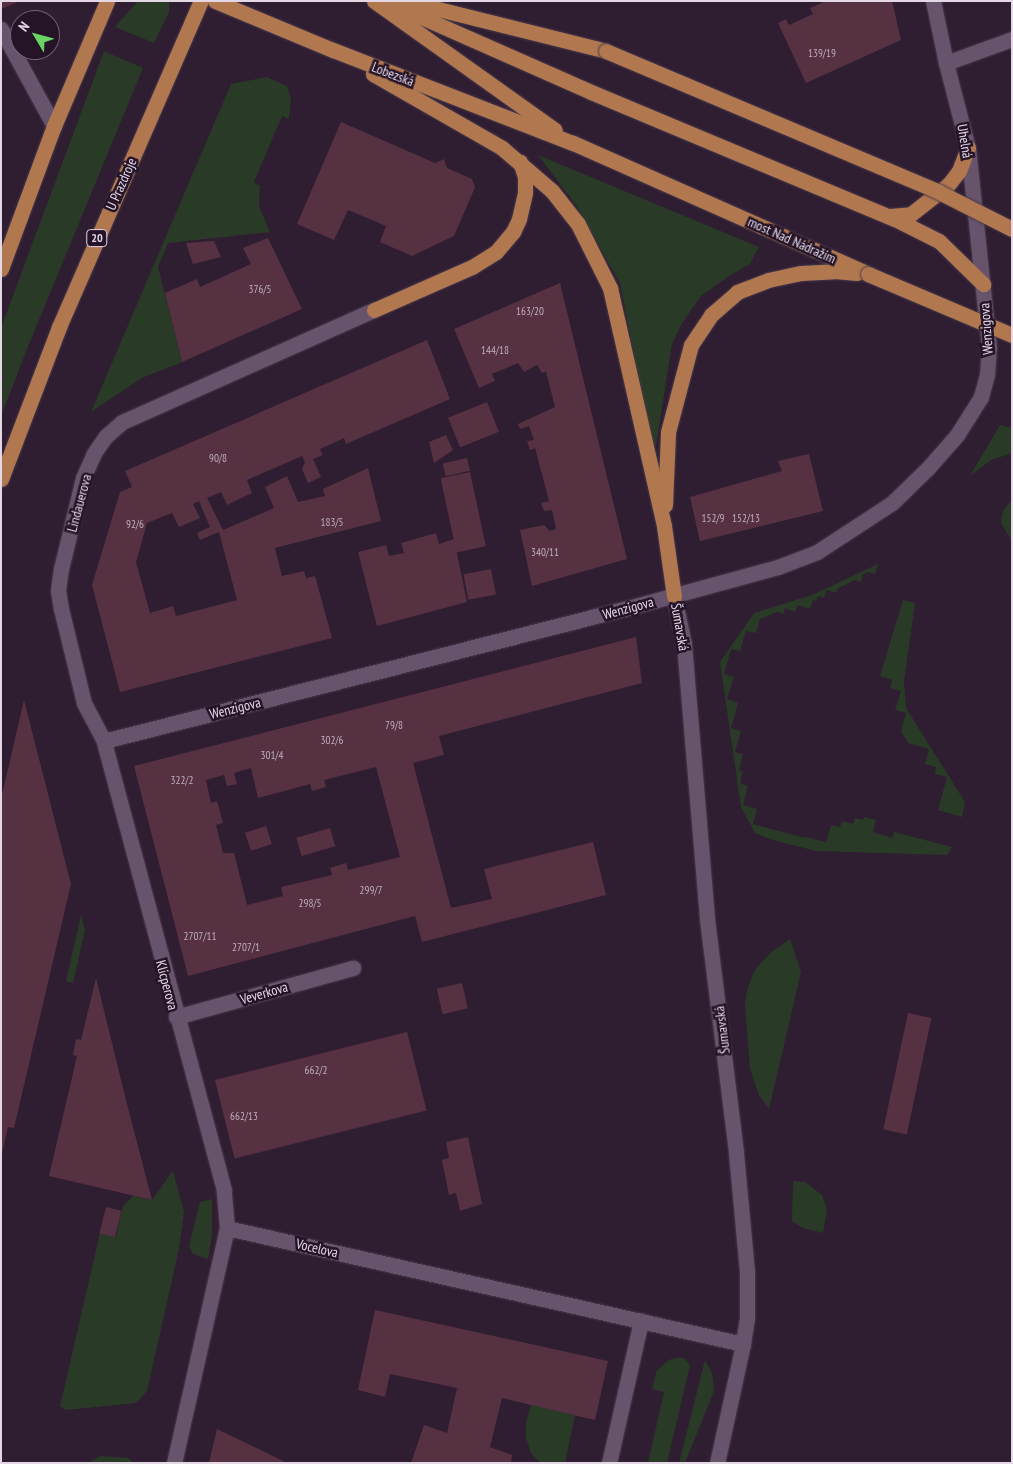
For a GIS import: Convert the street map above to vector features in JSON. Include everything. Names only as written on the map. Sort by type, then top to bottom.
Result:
[{"type":"main road","points":[[1,269],[54,126],[107,1]]},
{"type":"main road","name":"U Prazdroje","points":[[1,479],[59,327],[201,1]]},
{"type":"main road","name":"Lobezská","points":[[214,1],[333,50],[573,143]]},
{"type":"main road","points":[[374,1],[573,143]]},
{"type":"main road","points":[[384,1],[591,92],[884,214],[939,241],[982,284]]},
{"type":"main road","points":[[406,1],[606,51],[937,192],[1012,229]]},
{"type":"main road","points":[[333,50],[494,143],[520,162],[552,191],[578,224],[610,288],[664,526],[674,596]]},
{"type":"main road","name":"most Nad Nádražím","points":[[573,143],[868,274],[1012,335]]},
{"type":"main road","points":[[884,214],[903,217],[920,209],[948,185],[959,172],[968,148]]},
{"type":"main road","points":[[374,310],[472,267],[496,252],[520,219],[525,193],[525,177],[520,162]]},
{"type":"main road","points":[[664,526],[668,432],[686,363],[700,329],[723,303],[737,292],[768,280],[801,273],[835,271],[868,274]]},
{"type":"street","name":"Uhelná","points":[[933,1],[946,63],[968,148],[982,284]]},
{"type":"street","points":[[1,29],[54,126]]},
{"type":"street","points":[[946,63],[1012,38]]},
{"type":"street","name":"Wenzigova","points":[[104,741],[674,596],[778,567],[817,552],[892,503],[928,468],[957,435],[981,397],[987,374],[989,347],[982,284]]},
{"type":"street","name":"Lindauerova","points":[[104,741],[84,703],[60,609],[58,590],[83,478],[94,454],[106,436],[122,422],[374,310]]},
{"type":"street","name":"Šumavská","points":[[674,596],[684,644],[707,919],[737,1163],[747,1272],[746,1318],[743,1344],[717,1463]]},
{"type":"street","name":"Klicperova","points":[[104,741],[176,1017],[224,1190],[227,1228]]},
{"type":"street","name":"Veverkova","points":[[176,1017],[353,968]]},
{"type":"street","points":[[174,1463],[227,1228]]},
{"type":"street","name":"Vocelova","points":[[227,1228],[743,1344]]},
{"type":"street","points":[[609,1463],[641,1321]]},
{"type":"green space","points":[[138,1],[169,1],[169,12],[154,43],[115,27]]},
{"type":"green space","points":[[104,51],[143,68],[1,416],[1,328]]},
{"type":"green space","points":[[267,77],[287,86],[291,99],[289,119],[282,116],[254,182],[260,186],[259,206],[270,232],[168,243],[158,267],[182,362],[142,378],[91,412],[231,84]]},
{"type":"green space","points":[[538,155],[759,247],[750,264],[701,296],[682,323],[672,344],[656,446],[651,443],[620,283],[576,205]]},
{"type":"green space","points":[[1000,425],[1012,428],[1012,453],[991,460],[970,476]]},
{"type":"green space","points":[[1012,499],[1012,541],[1001,523],[1003,511]]},
{"type":"green space","points":[[878,564],[875,574],[868,572],[863,574],[861,582],[855,580],[837,589],[836,593],[826,590],[824,598],[818,596],[816,601],[813,600],[810,609],[798,605],[795,612],[785,608],[783,614],[777,612],[760,619],[756,633],[746,631],[740,651],[731,649],[724,674],[734,677],[727,699],[738,703],[731,728],[741,731],[735,752],[743,754],[739,770],[743,771],[740,783],[748,786],[743,805],[757,809],[753,824],[805,838],[826,842],[831,825],[840,827],[842,821],[853,824],[855,818],[863,820],[864,817],[876,820],[873,832],[892,838],[894,832],[952,847],[947,855],[816,851],[773,840],[755,833],[741,807],[720,662],[754,613],[812,595]]},
{"type":"green space","points":[[903,600],[915,603],[904,681],[906,708],[965,802],[962,817],[938,810],[947,777],[935,774],[936,767],[925,764],[929,749],[908,743],[901,731],[906,713],[895,710],[901,691],[890,688],[892,680],[880,676]]},
{"type":"green space","points":[[81,915],[85,930],[73,983],[66,981]]},
{"type":"green space","points":[[790,939],[801,972],[769,1109],[759,1095],[750,1069],[745,1004],[754,971],[770,953]]},
{"type":"green space","points":[[173,1171],[184,1212],[179,1249],[147,1391],[136,1403],[66,1410],[60,1406],[100,1233],[116,1237],[123,1206],[133,1196],[152,1200]]},
{"type":"green space","points":[[793,1181],[805,1182],[822,1195],[827,1210],[823,1233],[803,1228],[792,1221]]},
{"type":"green space","points":[[212,1199],[212,1235],[208,1259],[193,1254],[189,1246],[200,1202]]},
{"type":"green space","points":[[684,1358],[690,1365],[667,1463],[648,1463],[664,1392],[652,1389],[657,1370],[669,1360]]},
{"type":"green space","points":[[705,1360],[712,1373],[714,1391],[685,1463],[679,1463]]},
{"type":"green space","points":[[531,1405],[575,1415],[565,1463],[540,1463],[531,1453],[526,1438],[526,1422]]},
{"type":"green space","points":[[101,1456],[128,1458],[134,1463],[87,1463]]},
{"type":"building","points":[[1,1],[20,1],[1,9]]},
{"type":"building","points":[[826,1],[892,1],[901,40],[806,83],[778,23],[786,19],[789,25],[813,14],[810,8]]},
{"type":"building","points":[[341,122],[435,163],[444,159],[447,168],[472,179],[475,187],[454,236],[412,256],[380,242],[386,226],[348,210],[334,240],[297,224]]},
{"type":"building","points":[[268,238],[302,309],[182,362],[165,293],[197,279],[200,287],[251,264],[243,248]]},
{"type":"building","points":[[214,241],[221,257],[193,264],[186,243]]},
{"type":"building","points":[[560,283],[627,559],[532,586],[520,530],[544,525],[550,531],[556,529],[552,510],[544,511],[541,503],[549,501],[535,448],[530,450],[527,441],[534,440],[529,426],[520,429],[518,424],[555,407],[546,371],[542,373],[537,365],[524,372],[518,363],[492,374],[495,381],[479,388],[454,329]]},
{"type":"building","points":[[427,340],[450,399],[346,444],[344,438],[320,449],[323,455],[313,459],[321,477],[308,483],[302,469],[305,462],[302,456],[247,480],[252,493],[227,505],[221,492],[207,498],[223,530],[274,508],[265,487],[287,476],[298,502],[325,496],[323,489],[368,468],[381,521],[275,548],[282,576],[304,571],[306,578],[315,576],[332,638],[120,692],[92,585],[120,492],[132,487],[125,471]],"holes":[[[199,501],[210,527],[197,533],[200,540],[219,532],[237,600],[176,616],[173,606],[150,613],[136,562],[147,523],[172,513],[179,527],[200,518],[193,504]]]},
{"type":"building","points":[[487,402],[499,432],[460,447],[448,418]]},
{"type":"building","points":[[446,435],[453,450],[434,463],[429,442]]},
{"type":"building","points":[[809,454],[823,511],[700,541],[690,497],[782,471],[778,461]]},
{"type":"building","points":[[467,458],[470,471],[446,476],[443,464]]},
{"type":"building","points":[[470,472],[486,546],[456,553],[441,478]]},
{"type":"building","points":[[436,533],[439,544],[454,539],[467,602],[377,626],[358,552],[386,545],[389,556],[404,553],[401,543]]},
{"type":"building","points":[[491,569],[496,595],[468,600],[464,574]]},
{"type":"building","points":[[636,637],[642,683],[439,736],[444,755],[413,763],[451,908],[492,899],[484,869],[593,842],[606,895],[422,942],[415,916],[188,976],[134,766]],"holes":[[[376,767],[400,857],[348,870],[346,863],[330,868],[332,875],[281,887],[283,896],[247,905],[234,853],[223,853],[216,825],[223,823],[217,801],[211,803],[206,780],[224,775],[227,786],[237,784],[234,773],[251,768],[258,798],[310,784],[312,791],[326,787],[324,780]]]},
{"type":"building","points":[[24,700],[71,884],[14,1128],[8,1127],[2,1154],[1,799]]},
{"type":"building","points":[[266,826],[272,844],[251,851],[245,833]]},
{"type":"building","points":[[330,828],[335,846],[302,856],[296,838]]},
{"type":"building","points":[[96,978],[152,1200],[49,1176],[77,1056],[73,1055],[76,1039],[81,1040]]},
{"type":"building","points":[[462,983],[468,1008],[443,1014],[437,989]]},
{"type":"building","points":[[908,1013],[931,1018],[907,1134],[883,1129]]},
{"type":"building","points":[[407,1032],[427,1111],[234,1158],[215,1080]]},
{"type":"building","points":[[468,1137],[482,1204],[460,1211],[456,1193],[449,1195],[442,1160],[449,1158],[446,1142]]},
{"type":"building","points":[[106,1207],[122,1211],[115,1237],[99,1233]]},
{"type":"building","points":[[375,1310],[608,1361],[595,1420],[502,1398],[490,1447],[512,1455],[511,1463],[411,1463],[424,1425],[447,1433],[457,1388],[390,1374],[385,1397],[358,1390]]},
{"type":"building","points":[[217,1429],[273,1456],[287,1463],[209,1463]]}]
